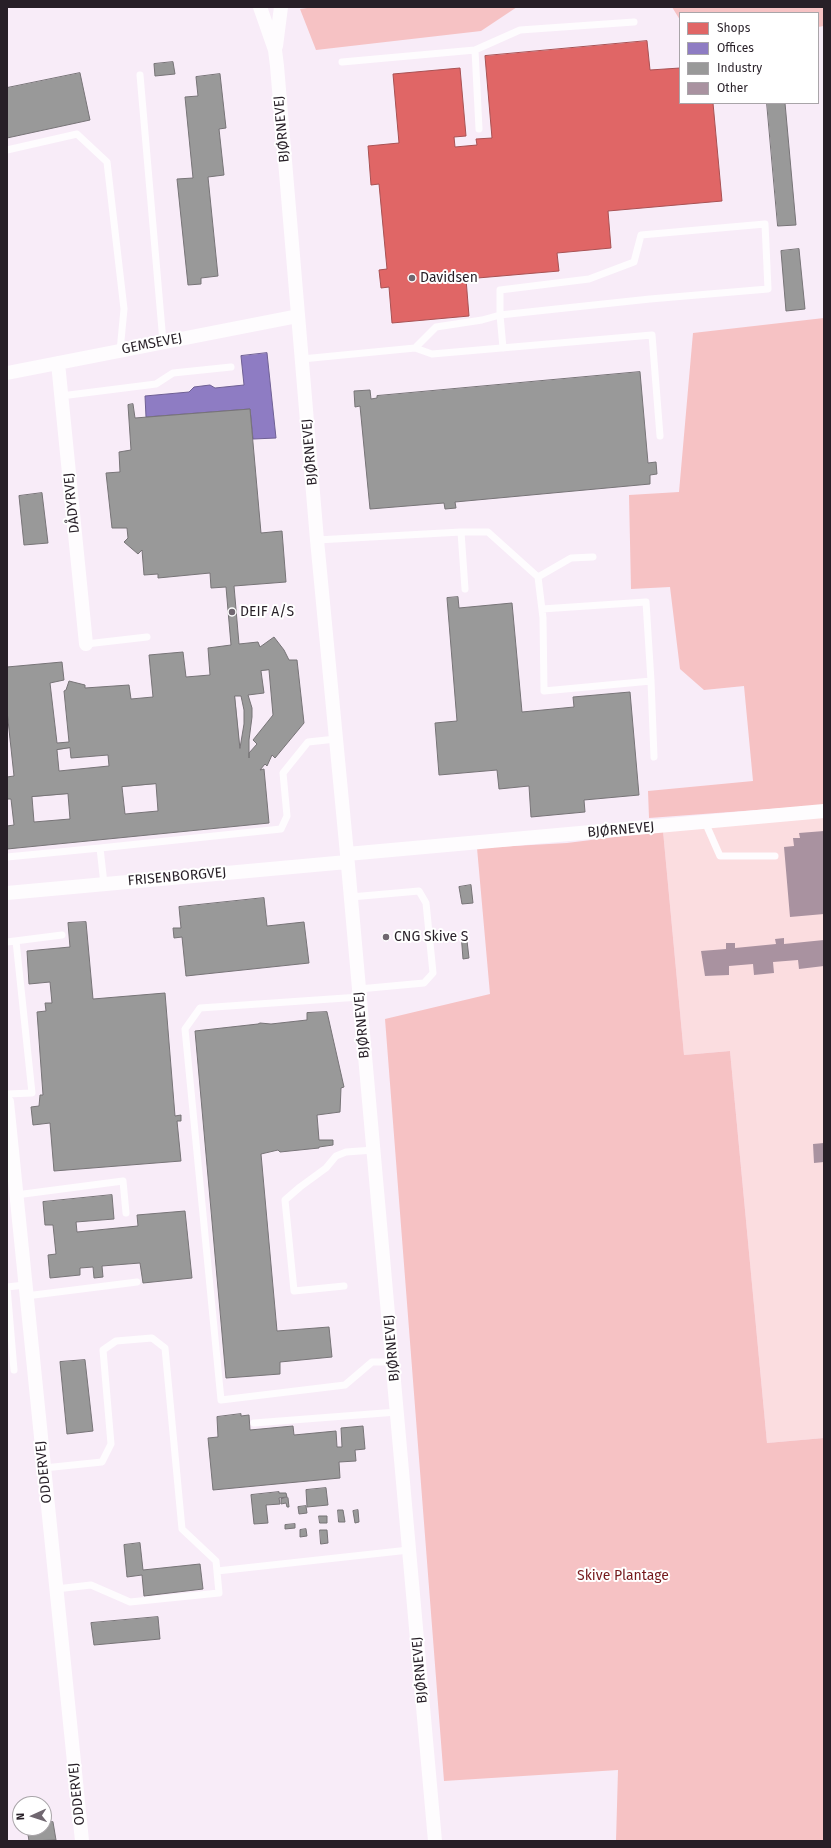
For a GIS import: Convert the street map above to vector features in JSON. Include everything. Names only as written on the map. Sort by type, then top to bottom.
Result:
[{"type":"street","name":"BJØRNEVEJ","points":[[260,7],[275,50]]},
{"type":"street","name":"BJØRNEVEJ","points":[[281,7],[275,50],[317,540],[374,1150],[435,1841]]},
{"type":"street","name":"GEMSEVEJ","points":[[7,373],[298,316]]},
{"type":"street","name":"DÅDYRVEJ","points":[[58,363],[86,644]]},
{"type":"street","name":"BJØRNEVEJ","points":[[347,858],[705,822],[824,812]]},
{"type":"street","name":"FRISENBORGVEJ","points":[[7,893],[347,858]]},
{"type":"street","name":"ODDERVEJ","points":[[7,1102],[82,1841]]},
{"type":"lane","points":[[342,62],[475,50],[520,30],[634,22]]},
{"type":"lane","points":[[475,50],[479,129]]},
{"type":"lane","points":[[140,75],[163,342]]},
{"type":"lane","points":[[7,150],[77,134],[107,162],[124,309],[120,351]]},
{"type":"lane","points":[[416,348],[436,327],[482,320],[500,315],[650,298],[768,289],[765,224],[641,235],[634,262],[589,279],[500,290],[500,315],[503,348]]},
{"type":"lane","points":[[302,359],[416,348],[432,354],[652,335],[660,436]]},
{"type":"lane","points":[[61,396],[156,384],[173,373],[231,367]]},
{"type":"lane","points":[[317,540],[461,532],[488,532],[538,577],[542,609],[544,691],[651,681]]},
{"type":"lane","points":[[461,532],[465,589]]},
{"type":"lane","points":[[538,577],[571,558],[593,557]]},
{"type":"lane","points":[[542,609],[646,602],[654,757]]},
{"type":"lane","points":[[86,644],[147,637]]},
{"type":"lane","points":[[7,858],[281,828],[287,816],[283,773],[308,742],[336,739]]},
{"type":"lane","points":[[705,822],[720,856],[775,856]]},
{"type":"lane","points":[[100,848],[104,884]]},
{"type":"lane","points":[[350,897],[419,891],[426,903],[433,973],[424,983],[359,993],[200,1008],[185,1029],[221,1400],[345,1385],[372,1362],[393,1362]]},
{"type":"lane","points":[[7,942],[62,935]]},
{"type":"lane","points":[[7,1094],[32,1093],[16,941]]},
{"type":"lane","points":[[344,1286],[294,1291],[285,1200],[326,1168],[336,1156],[346,1152],[374,1150]]},
{"type":"lane","points":[[16,1195],[123,1181],[126,1212]]},
{"type":"lane","points":[[14,1370],[7,1287],[26,1290],[137,1282]]},
{"type":"lane","points":[[44,1468],[102,1462],[111,1444],[103,1350],[116,1341],[152,1338],[165,1348],[182,1528],[216,1561],[219,1593],[130,1602],[91,1585],[56,1589]]},
{"type":"lane","points":[[254,1423],[397,1412]]},
{"type":"lane","points":[[217,1571],[410,1550]]},
{"type":"shaded area","points":[[824,816],[824,1438],[767,1443],[730,1051],[684,1055],[663,831]]},
{"type":"green space","points":[[314,7],[517,7],[481,31],[316,50],[300,9]]},
{"type":"green space","points":[[672,7],[824,7],[824,26],[819,27],[819,12],[679,12],[679,18]]},
{"type":"green space","points":[[824,318],[824,805],[649,818],[648,791],[753,781],[744,686],[704,690],[680,669],[670,587],[631,589],[629,495],[679,492],[693,333]]},
{"type":"green space","name":"Skive Plantage","points":[[663,831],[684,1055],[730,1051],[767,1443],[824,1438],[824,1841],[616,1841],[618,1770],[444,1781],[385,1019],[490,994],[477,848],[567,843]]},
{"type":"building: Shops","points":[[647,41],[650,70],[679,68],[679,104],[713,104],[722,201],[608,211],[611,248],[557,253],[559,271],[466,279],[469,316],[392,323],[389,287],[381,288],[379,270],[387,269],[379,184],[371,185],[368,146],[399,143],[393,74],[460,68],[466,136],[454,137],[455,147],[477,145],[476,139],[492,138],[485,56]]},
{"type":"building: Offices","points":[[267,353],[276,438],[253,439],[250,409],[146,417],[145,396],[189,392],[194,387],[210,385],[215,388],[244,385],[241,356]]},
{"type":"building: Industry","points":[[173,62],[175,74],[155,76],[154,64]]},
{"type":"building: Industry","points":[[80,73],[90,120],[7,138],[7,88]]},
{"type":"building: Industry","points":[[220,74],[226,128],[219,129],[224,175],[208,177],[218,276],[201,278],[201,284],[188,285],[177,179],[193,178],[185,97],[198,96],[196,77]]},
{"type":"building: Industry","points":[[767,104],[785,104],[796,225],[778,226]]},
{"type":"building: Industry","points":[[799,249],[805,309],[786,311],[781,251]]},
{"type":"building: Industry","points":[[640,372],[648,463],[656,462],[657,474],[650,475],[650,484],[455,502],[456,508],[445,509],[444,503],[370,509],[360,406],[355,407],[354,391],[370,390],[371,399],[377,398],[377,396]]},
{"type":"building: Industry","name":"DEIF A/S","points":[[133,404],[135,418],[250,409],[261,533],[282,531],[286,582],[234,586],[239,644],[258,642],[260,647],[274,637],[284,650],[289,660],[297,660],[304,723],[275,758],[272,755],[267,766],[265,764],[260,770],[264,769],[269,823],[7,849],[7,826],[14,825],[11,799],[7,799],[7,777],[14,776],[7,711],[7,667],[62,662],[64,680],[50,683],[57,743],[69,742],[64,691],[66,690],[69,681],[85,685],[85,688],[129,685],[131,699],[153,697],[149,655],[183,652],[186,677],[210,675],[208,648],[231,645],[226,587],[211,588],[210,573],[158,578],[158,574],[144,575],[142,550],[138,554],[124,542],[128,538],[127,528],[112,528],[106,473],[120,472],[119,452],[131,450],[128,405]],"holes":[[[269,670],[273,715],[253,740],[257,744],[249,753],[252,708],[248,695],[264,693],[261,671]],[[235,696],[241,696],[244,710],[244,724],[240,748]],[[70,748],[71,758],[108,755],[109,766],[59,771],[57,750]],[[156,784],[158,811],[125,814],[122,787]],[[68,794],[70,819],[34,822],[32,797]]]},
{"type":"building: Industry","points":[[42,493],[48,543],[24,545],[19,496]]},
{"type":"building: Industry","points":[[458,597],[459,608],[512,603],[522,712],[574,707],[573,697],[630,692],[639,795],[584,800],[585,812],[531,817],[529,786],[499,789],[497,770],[439,775],[435,723],[457,721],[447,598]]},
{"type":"building: Industry","points":[[471,885],[473,903],[462,904],[459,887]]},
{"type":"building: Industry","points":[[264,898],[267,926],[304,922],[309,963],[186,976],[182,937],[174,938],[173,928],[181,928],[179,907]]},
{"type":"building: Industry","points":[[86,922],[93,999],[165,993],[175,1116],[181,1115],[181,1121],[177,1121],[181,1161],[54,1171],[50,1123],[33,1125],[31,1107],[39,1106],[40,1095],[43,1095],[37,1012],[46,1011],[45,1003],[52,1003],[50,982],[29,984],[27,951],[70,947],[68,923]]},
{"type":"building: Industry","points":[[466,932],[469,958],[463,959],[461,933]]},
{"type":"building: Industry","points":[[327,1012],[344,1087],[341,1088],[340,1112],[317,1115],[319,1140],[333,1140],[333,1145],[280,1152],[278,1150],[261,1154],[277,1331],[329,1327],[332,1357],[280,1362],[280,1374],[226,1378],[195,1031],[260,1023],[271,1024],[307,1020],[307,1013]]},
{"type":"building: Industry","points":[[112,1195],[114,1219],[76,1222],[77,1232],[138,1226],[137,1215],[185,1211],[192,1278],[143,1283],[140,1263],[102,1266],[103,1277],[94,1278],[93,1267],[80,1268],[80,1275],[50,1278],[48,1255],[56,1254],[53,1225],[45,1225],[43,1202]]},
{"type":"building: Industry","points":[[85,1360],[93,1431],[67,1434],[60,1362]]},
{"type":"building: Industry","points":[[241,1414],[241,1416],[249,1415],[250,1430],[293,1426],[294,1435],[336,1431],[337,1447],[342,1447],[341,1428],[363,1426],[365,1449],[355,1450],[356,1461],[339,1462],[340,1478],[213,1490],[208,1438],[218,1437],[217,1417]]},
{"type":"building: Industry","points":[[326,1488],[328,1505],[307,1507],[306,1490]]},
{"type":"building: Industry","points":[[279,1492],[286,1493],[287,1497],[279,1498],[280,1504],[266,1505],[268,1523],[254,1524],[251,1495]]},
{"type":"building: Industry","points":[[288,1498],[289,1507],[287,1507],[286,1503],[281,1504],[281,1499]]},
{"type":"building: Industry","points":[[306,1506],[307,1513],[299,1514],[298,1507]]},
{"type":"building: Industry","points":[[338,1510],[343,1510],[345,1522],[339,1522]]},
{"type":"building: Industry","points":[[358,1510],[359,1522],[355,1523],[353,1511]]},
{"type":"building: Industry","points":[[319,1516],[327,1516],[327,1523],[320,1523]]},
{"type":"building: Industry","points":[[295,1524],[295,1528],[285,1529],[285,1525]]},
{"type":"building: Industry","points":[[306,1529],[307,1536],[300,1537],[300,1530]]},
{"type":"building: Industry","points":[[320,1530],[327,1530],[328,1543],[321,1544]]},
{"type":"building: Industry","points":[[140,1543],[143,1570],[200,1564],[203,1589],[144,1596],[142,1575],[127,1577],[124,1545]]},
{"type":"building: Industry","points":[[158,1617],[160,1639],[94,1645],[91,1623]]},
{"type":"building: Industry","points":[[52,1822],[56,1840],[29,1841],[28,1836],[52,1836]]},
{"type":"building: Other","points":[[824,831],[824,914],[790,917],[784,847],[794,846],[793,838],[800,838],[799,833]]},
{"type":"building: Other","points":[[784,938],[784,944],[824,940],[824,966],[799,969],[798,960],[773,962],[774,973],[754,975],[753,964],[729,966],[729,975],[705,976],[701,951],[726,949],[726,943],[735,943],[735,948],[776,944],[775,939]]},
{"type":"building: Other","points":[[824,1143],[824,1162],[814,1163],[813,1144]]},
{"type":"place","name":"Davidsen","points":[[412,278]]},
{"type":"place","name":"DEIF A/S","points":[[232,612]]},
{"type":"place","name":"CNG Skive S","points":[[386,937]]}]
